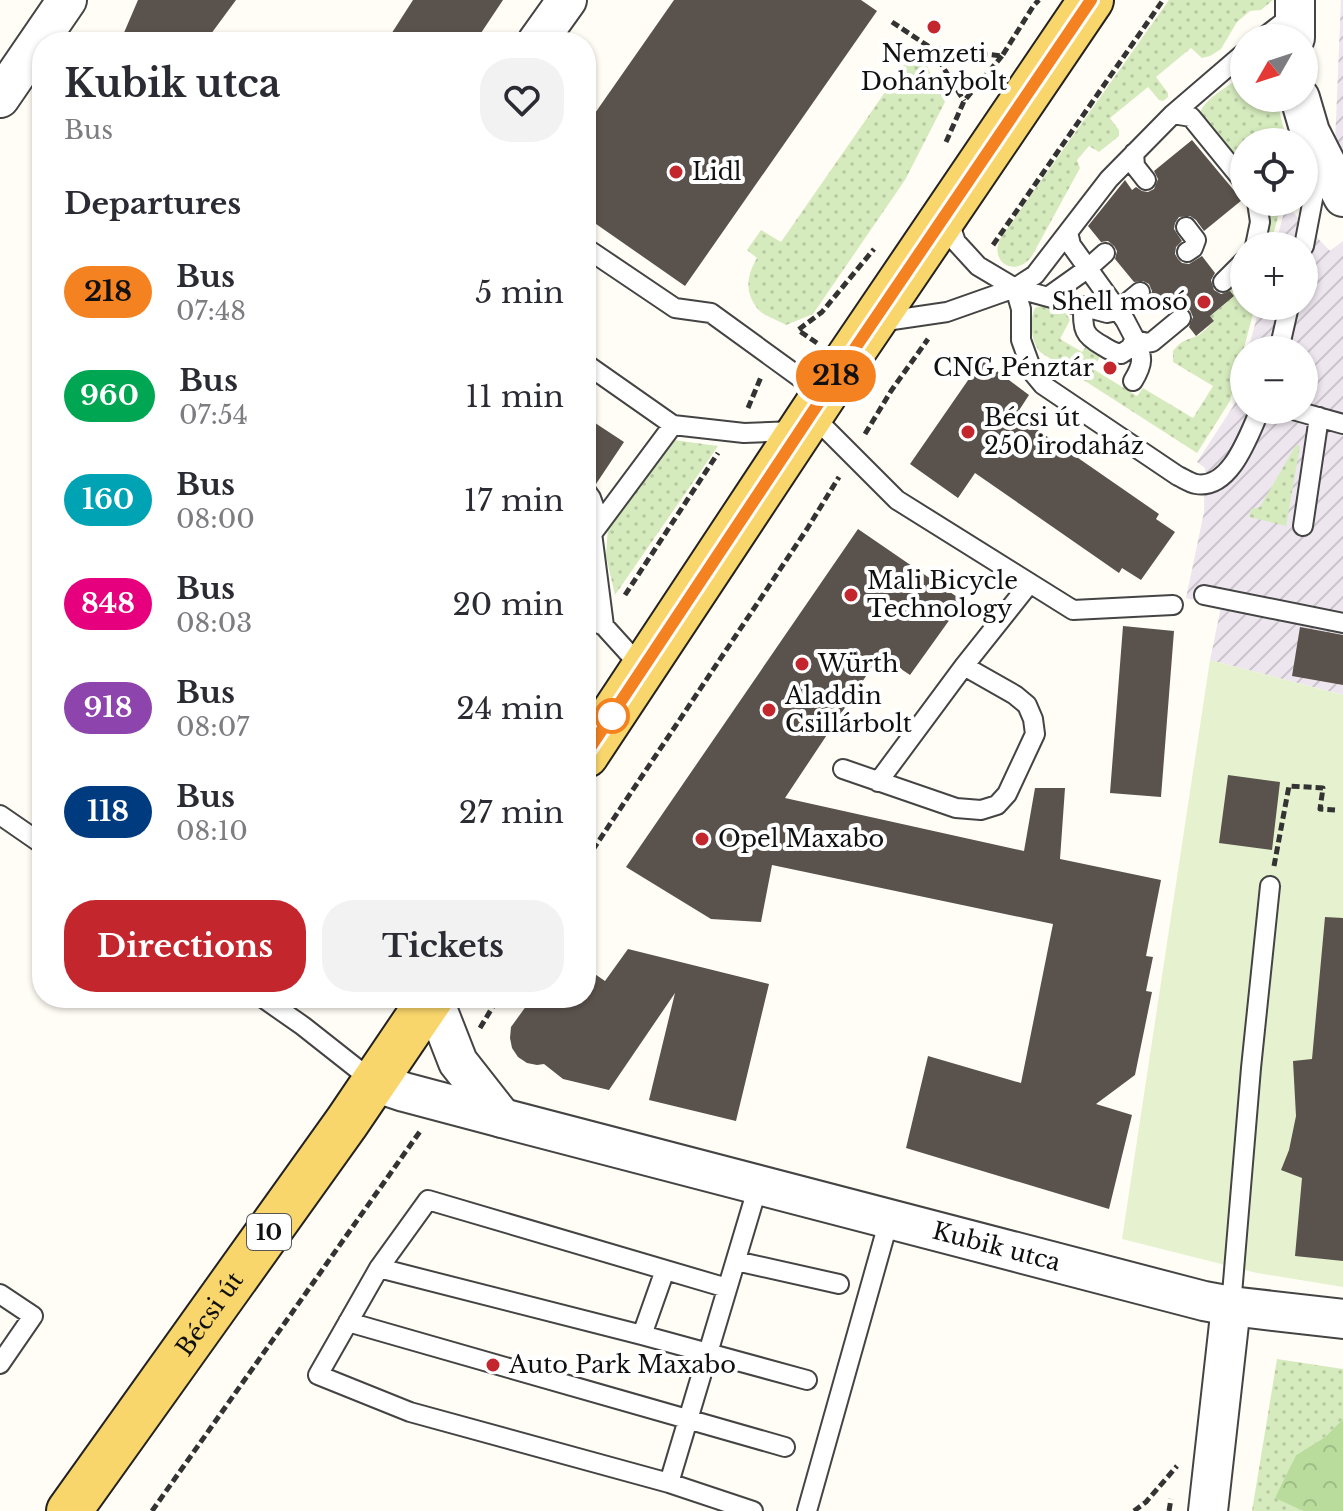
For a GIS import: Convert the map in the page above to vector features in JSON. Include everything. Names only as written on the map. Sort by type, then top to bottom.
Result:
[{"type":"main road","points":[[596,740],[811,413],[1091,0]]},
{"type":"main road","name":"Bécsi út","points":[[69,1511],[329,1148],[425,1008]]},
{"type":"street","points":[[45,32],[67,0]]},
{"type":"street","points":[[544,32],[567,0]]},
{"type":"street","points":[[0,98],[32,51]]},
{"type":"street","points":[[1304,112],[1310,132],[1343,197]]},
{"type":"street","points":[[436,1008],[458,1062],[502,1118]]},
{"type":"street","name":"Kubik utca","points":[[374,1082],[758,1186],[1231,1306],[1343,1319]]},
{"type":"street","points":[[1208,1511],[1231,1306]]},
{"type":"lane","points":[[872,323],[947,312],[1015,288],[1035,275],[1109,179],[1173,114],[1230,65]]},
{"type":"lane","points":[[1173,114],[1191,117],[1230,165]]},
{"type":"lane","points":[[1134,153],[1135,166],[1146,180]]},
{"type":"lane","points":[[1307,232],[1322,155]]},
{"type":"lane","points":[[946,213],[956,242],[978,266],[1015,288],[1107,313],[1117,311],[1140,292]]},
{"type":"lane","points":[[1186,227],[1196,240],[1187,252]]},
{"type":"lane","points":[[1068,232],[1071,245],[1131,330],[1142,355],[1140,369],[1133,381]]},
{"type":"lane","points":[[1049,296],[1105,253]]},
{"type":"lane","points":[[596,255],[675,308],[711,313],[770,356],[811,413],[897,500],[1073,610],[1173,605]]},
{"type":"lane","points":[[1223,282],[1230,275]]},
{"type":"lane","points":[[1015,288],[1021,309],[1021,340],[1033,373],[1043,385],[1178,476],[1196,484],[1212,482],[1226,474],[1253,424]]},
{"type":"lane","points":[[1083,307],[1084,331],[1114,353],[1121,354],[1130,348],[1135,339]]},
{"type":"lane","points":[[1135,339],[1152,342],[1181,318]]},
{"type":"lane","points":[[596,371],[673,425],[732,433],[811,413]]},
{"type":"lane","points":[[1303,526],[1319,417],[1343,424]]},
{"type":"lane","points":[[596,528],[673,425]]},
{"type":"lane","points":[[596,579],[604,626]]},
{"type":"lane","points":[[878,782],[1030,583]]},
{"type":"lane","points":[[1204,595],[1343,623]]},
{"type":"lane","points":[[596,622],[604,626],[643,669]]},
{"type":"lane","points":[[843,769],[956,808],[981,810],[997,805],[1007,794],[1035,734],[1033,719],[1027,705],[1015,695],[964,666]]},
{"type":"lane","points":[[0,815],[32,837]]},
{"type":"lane","points":[[1231,1306],[1270,886]]},
{"type":"lane","points":[[277,1008],[374,1082]]},
{"type":"lane","points":[[669,1483],[758,1186]]},
{"type":"lane","points":[[727,1288],[428,1200],[379,1268],[318,1375],[410,1412],[669,1483],[753,1511]]},
{"type":"lane","points":[[807,1511],[889,1220]]},
{"type":"lane","points":[[736,1261],[839,1284]]},
{"type":"lane","points":[[379,1268],[807,1380]]},
{"type":"lane","points":[[642,1335],[665,1270]]},
{"type":"lane","points":[[0,1294],[33,1316],[0,1364]]},
{"type":"lane","points":[[348,1322],[785,1447]]},
{"type":"path","points":[[978,266],[1163,0]]},
{"type":"path","points":[[931,48],[1002,56],[1036,2]]},
{"type":"path","points":[[892,22],[931,48],[964,101]]},
{"type":"path","points":[[596,845],[807,529],[891,391],[947,312]]},
{"type":"path","points":[[604,626],[751,404],[770,356],[798,330]]},
{"type":"path","points":[[1270,886],[1289,786],[1323,788],[1320,809],[1335,810]]},
{"type":"path","points":[[458,1062],[492,1008]]},
{"type":"path","points":[[152,1511],[401,1162],[440,1101]]},
{"type":"path","points":[[1134,1511],[1146,1502],[1177,1466]]},
{"type":"shaded area","points":[[1343,0],[1343,155],[1335,144]]},
{"type":"shaded area","points":[[1283,216],[1297,216],[1312,232],[1279,232]]},
{"type":"shaded area","points":[[1318,238],[1330,251],[1343,241],[1343,695],[1210,660],[1221,607],[1186,598],[1204,512],[1205,468],[1197,462],[1230,411],[1230,424],[1318,424],[1318,336],[1252,336],[1256,320],[1318,320]]},
{"type":"green space","points":[[1169,0],[1273,0],[1261,10],[1250,11],[1236,24],[1230,24],[1230,34],[1221,49],[1202,58],[1191,48],[1156,77],[1168,93],[1163,101],[1148,87],[1110,118],[1119,130],[1119,136],[1099,152],[1089,146],[1077,160],[1080,168],[1026,263],[1012,267],[1001,261],[998,255],[1000,239]]},
{"type":"green space","points":[[917,46],[945,102],[905,180],[813,314],[786,325],[767,316],[757,308],[750,295],[749,277],[757,258],[747,250],[761,230],[781,242]]},
{"type":"green space","points":[[1230,84],[1230,112],[1280,112],[1284,128],[1230,128],[1230,157],[1198,118],[1210,99]]},
{"type":"green space","points":[[1263,216],[1278,216],[1274,232],[1263,232]]},
{"type":"green space","points":[[1230,299],[1230,320],[1251,320],[1247,336],[1230,336],[1230,401],[1197,453],[1040,352],[1033,337],[1035,308],[1060,309],[1070,320],[1060,339],[1082,352],[1087,345],[1101,355],[1093,369],[1137,396],[1143,388],[1193,418],[1213,386],[1173,362],[1173,351],[1214,321],[1210,316]]},
{"type":"green space","points":[[674,440],[718,446],[615,595],[606,556],[608,526]]},
{"type":"green space","points":[[1296,445],[1300,446],[1286,526],[1249,517],[1251,509],[1260,507]]},
{"type":"green space","points":[[1210,660],[1343,695],[1343,1287],[1257,1273],[1122,1239]]},
{"type":"green space","points":[[1277,1359],[1343,1369],[1343,1419],[1325,1437],[1296,1455],[1276,1498],[1303,1511],[1252,1511]]},
{"type":"green space","points":[[1343,1419],[1343,1511],[1303,1511],[1275,1498],[1296,1455],[1325,1437]]},
{"type":"building","points":[[138,0],[236,0],[212,32],[124,32]]},
{"type":"building","points":[[413,0],[503,0],[482,32],[392,32]]},
{"type":"building","name":"Lidl","points":[[674,0],[861,0],[877,11],[685,286],[596,224],[596,112]]},
{"type":"building","points":[[1192,140],[1230,186],[1230,210],[1204,231],[1190,216],[1179,217],[1175,223],[1174,229],[1182,241],[1176,247],[1178,259],[1189,264],[1202,256],[1215,273],[1211,280],[1214,290],[1221,294],[1230,291],[1230,299],[1210,316],[1214,321],[1196,336],[1189,327],[1193,317],[1190,310],[1180,306],[1174,309],[1169,304],[1159,312],[1149,300],[1152,291],[1149,284],[1134,282],[1115,259],[1117,251],[1114,246],[1108,241],[1101,242],[1088,226],[1125,180],[1132,190],[1136,187],[1148,192],[1154,189],[1158,179],[1154,171]]},
{"type":"building","points":[[982,360],[1029,395],[1016,415],[1159,514],[1156,519],[1175,532],[1141,580],[1122,568],[1119,573],[975,473],[958,498],[910,464]]},
{"type":"building","points":[[596,424],[624,442],[596,484]]},
{"type":"building","points":[[858,529],[963,601],[910,675],[880,655],[785,798],[1024,851],[1035,788],[1065,788],[1060,859],[1161,880],[1146,956],[1153,957],[1146,991],[1152,992],[1135,1075],[1096,1104],[1132,1115],[1109,1209],[906,1148],[928,1056],[1021,1083],[1053,924],[772,865],[761,922],[711,919],[626,867]]},
{"type":"building","points":[[1123,626],[1174,631],[1161,797],[1110,793]]},
{"type":"building","points":[[1300,627],[1343,635],[1343,685],[1292,676]]},
{"type":"building","points":[[1228,775],[1280,782],[1272,850],[1219,843]]},
{"type":"building","points":[[1325,917],[1343,918],[1343,1261],[1295,1256],[1302,1178],[1281,1170],[1296,1116],[1293,1061],[1312,1059]]},
{"type":"building","points":[[628,949],[769,984],[736,1121],[649,1100],[675,993],[609,1090],[563,1079],[544,1064],[527,1063],[518,1057],[512,1048],[511,1027],[525,1008],[596,1008],[596,975],[605,981]]},
{"type":"bus line","name":"218","points":[[596,739],[1091,0]]},
{"type":"place","name":"Nemzeti Dohánybolt","points":[[934,27]]},
{"type":"place","name":"Lidl","points":[[676,172]]},
{"type":"place","name":"Shell mosó","points":[[1204,302]]},
{"type":"place","name":"CNG Pénztár","points":[[1110,368]]},
{"type":"place","name":"Bécsi út 250 irodaház","points":[[968,432]]},
{"type":"place","name":"Mali Bicycle Technology","points":[[851,595]]},
{"type":"place","name":"Würth","points":[[802,664]]},
{"type":"place","name":"Aladdin Csillárbolt","points":[[769,710]]},
{"type":"place","name":"Opel Maxabo","points":[[702,839]]},
{"type":"place","name":"Auto Park Maxabo","points":[[493,1365]]}]
